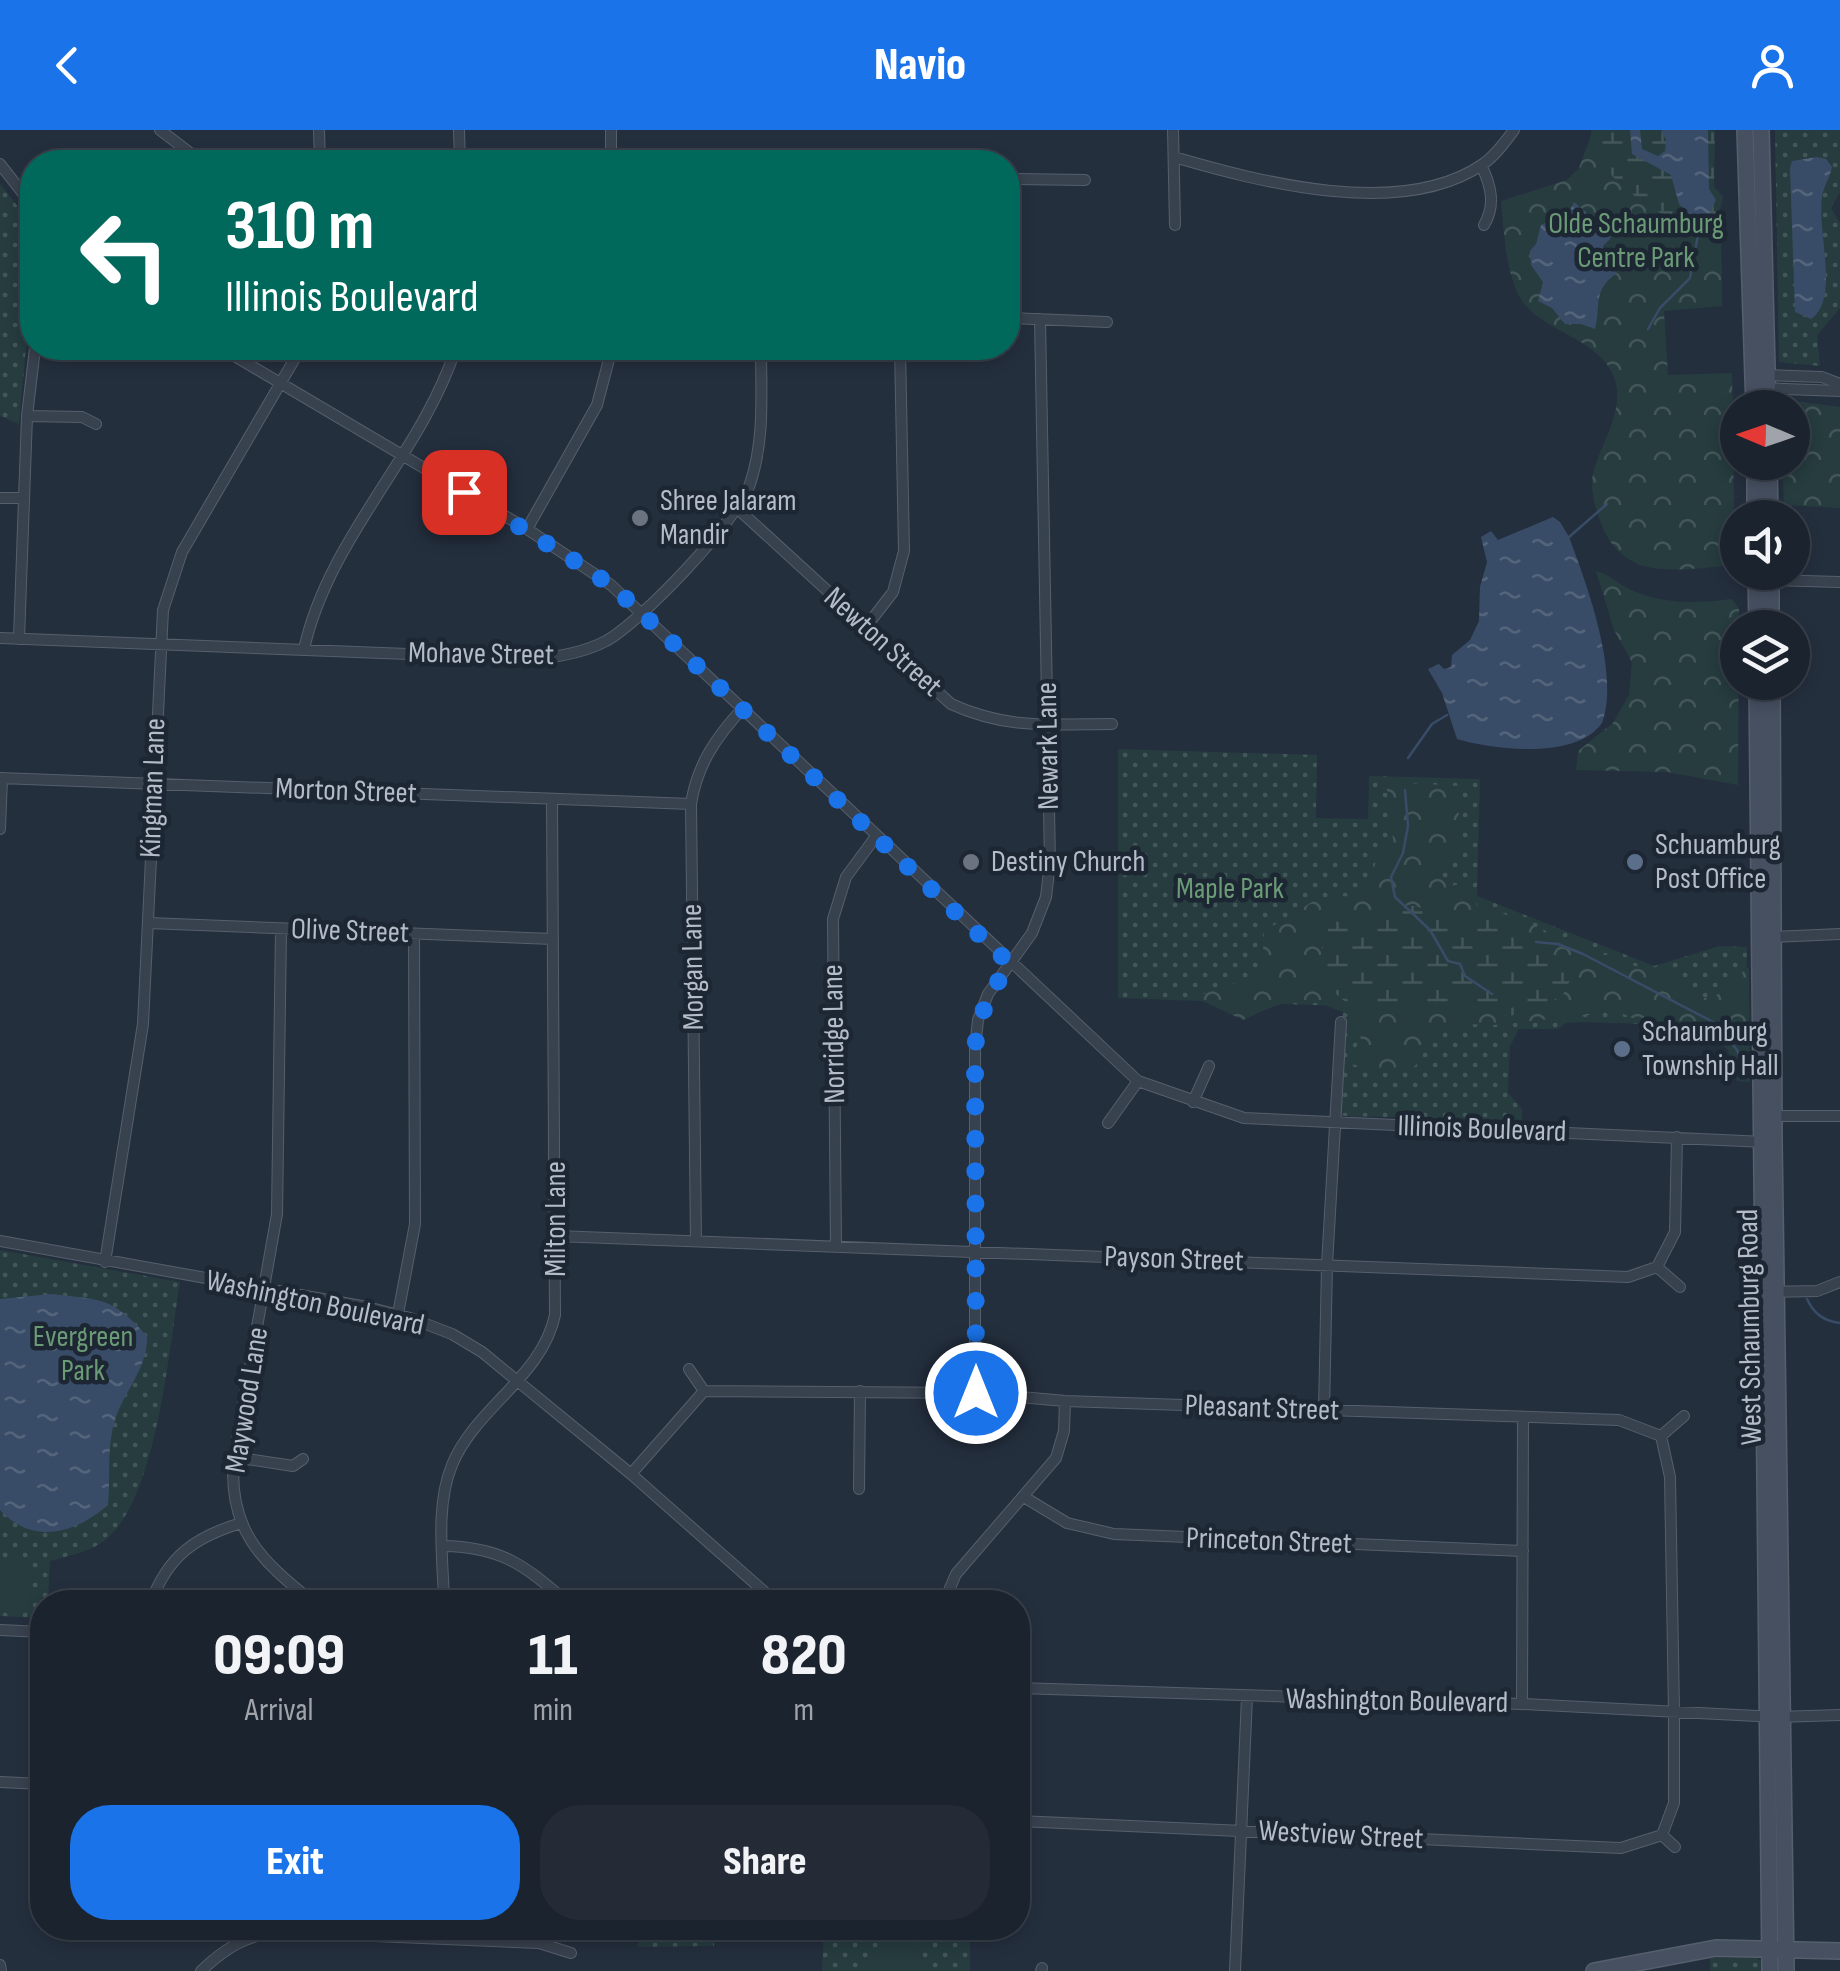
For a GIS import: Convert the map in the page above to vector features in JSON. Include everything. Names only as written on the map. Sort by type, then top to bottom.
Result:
[{"type":"main road","points":[[1745,130],[1763,390]]},
{"type":"main road","points":[[1759,390],[1761,130]]},
{"type":"main road","name":"West Schaumburg Road","points":[[1758,700],[1772,1292],[1778,1948],[1786,1971]]},
{"type":"main road","name":"West Schaumburg Road","points":[[1766,938],[1772,700]]},
{"type":"main road","points":[[1594,1971],[1716,1948],[1840,1951]]},
{"type":"main road","name":"West Schaumburg Road","points":[[1770,1971],[1778,1948]]},
{"type":"street","points":[[160,130],[186,150]]},
{"type":"street","points":[[1173,130],[1175,225]]},
{"type":"street","points":[[1174,157],[1252,179],[1352,192],[1431,185],[1481,165],[1514,130]]},
{"type":"street","points":[[0,164],[20,189]]},
{"type":"street","points":[[1481,165],[1488,178],[1492,204],[1484,225]]},
{"type":"street","points":[[1020,179],[1085,180]]},
{"type":"street","points":[[1020,319],[1106,322]]},
{"type":"street","name":"Newark Lane","points":[[976,1393],[978,1020],[988,994],[1032,933],[1046,897],[1050,863],[1040,320]]},
{"type":"street","points":[[19,638],[27,416],[34,360]]},
{"type":"street","name":"Illinois Boulevard","points":[[241,360],[527,529],[594,573],[744,708],[1010,964],[1138,1080],[1244,1118],[1768,1142]]},
{"type":"street","name":"Kingman Lane","points":[[105,1262],[140,1056],[163,610],[182,552],[295,360]]},
{"type":"street","points":[[304,649],[310,620],[325,583],[442,386],[452,360]]},
{"type":"street","points":[[527,529],[597,405],[609,360]]},
{"type":"street","name":"Mohave Street","points":[[0,638],[548,658],[576,653],[604,642],[643,615],[738,509],[749,486],[761,440],[760,360]]},
{"type":"street","points":[[866,627],[893,592],[904,550],[900,360]]},
{"type":"street","points":[[1761,382],[1840,388]]},
{"type":"street","points":[[27,416],[82,417],[96,424]]},
{"type":"street","points":[[0,498],[24,498]]},
{"type":"street","name":"Newton Street","points":[[738,509],[951,704],[980,718],[1003,723],[1112,724]]},
{"type":"street","points":[[1810,580],[1840,582]]},
{"type":"street","name":"Morgan Lane","points":[[696,1241],[692,804],[707,754],[744,708]]},
{"type":"street","points":[[0,829],[1,778]]},
{"type":"street","name":"Morton Street","points":[[1,778],[692,804]]},
{"type":"street","name":"Milton Lane","points":[[444,1590],[445,1489],[452,1466],[468,1438],[538,1355],[552,1327],[556,1307],[552,800]]},
{"type":"street","name":"Norridge Lane","points":[[836,1246],[833,919],[846,876],[877,835]]},
{"type":"street","name":"Olive Street","points":[[148,923],[553,939]]},
{"type":"street","name":"Maywood Lane","points":[[281,929],[279,1182],[234,1456],[234,1491],[241,1523],[263,1560],[299,1590]]},
{"type":"street","points":[[398,1314],[416,1224],[414,934]]},
{"type":"street","points":[[1766,938],[1840,934]]},
{"type":"street","points":[[1324,1411],[1327,1265],[1341,1022]]},
{"type":"street","points":[[1193,1102],[1209,1066]]},
{"type":"street","points":[[1108,1123],[1138,1080]]},
{"type":"street","points":[[1768,1116],[1840,1116]]},
{"type":"street","points":[[1677,1137],[1675,1232],[1657,1266],[1680,1288]]},
{"type":"street","name":"Payson Street","points":[[556,1236],[1620,1277],[1657,1266]]},
{"type":"street","name":"Washington Boulevard","points":[[0,1241],[398,1314],[452,1334],[518,1379],[762,1590]]},
{"type":"street","points":[[1772,1292],[1817,1291],[1840,1282]]},
{"type":"street","points":[[631,1474],[704,1391],[690,1369]]},
{"type":"street","name":"Pleasant Street","points":[[704,1391],[976,1393],[1065,1401],[1618,1420],[1661,1436]]},
{"type":"street","points":[[858,1489],[860,1391]]},
{"type":"street","points":[[949,1590],[956,1574],[1056,1458],[1064,1431],[1065,1401]]},
{"type":"street","points":[[1675,1847],[1662,1835],[1674,1803],[1674,1711],[1670,1478],[1661,1436],[1684,1416]]},
{"type":"street","points":[[1522,1704],[1523,1417]]},
{"type":"street","points":[[234,1456],[292,1466],[304,1460]]},
{"type":"street","name":"Princeton Street","points":[[1024,1496],[1067,1523],[1114,1534],[1523,1551]]},
{"type":"street","points":[[156,1590],[162,1575],[182,1550],[201,1537],[241,1523]]},
{"type":"street","points":[[443,1546],[508,1556],[552,1590]]},
{"type":"street","points":[[0,1630],[30,1631]]},
{"type":"street","name":"Washington Boulevard","points":[[1030,1688],[1522,1704],[1775,1717],[1840,1715]]},
{"type":"street","points":[[1235,1971],[1247,1697]]},
{"type":"street","points":[[0,1782],[30,1783]]},
{"type":"street","name":"Westview Street","points":[[1030,1822],[1621,1848],[1662,1835]]},
{"type":"street","points":[[201,1971],[232,1945],[249,1940]]},
{"type":"street","points":[[506,1940],[572,1953]]},
{"type":"green space","points":[[1591,130],[1715,130],[1714,187],[1723,196],[1712,224],[1698,235],[1631,193],[1604,166]]},
{"type":"green space","name":"Olde Schaumburg Centre Park","points":[[1593,130],[1710,217],[1721,219],[1722,306],[1664,311],[1668,375],[1732,373],[1732,390],[1720,390],[1720,480],[1734,480],[1734,500],[1720,500],[1720,566],[1655,568],[1622,554],[1609,539],[1597,513],[1592,484],[1615,414],[1614,377],[1595,352],[1526,305],[1513,281],[1501,201],[1567,180],[1579,168]]},
{"type":"green space","points":[[1775,130],[1840,130],[1840,192],[1831,208],[1840,223],[1840,308],[1817,335],[1820,366],[1779,362]]},
{"type":"green space","points":[[0,184],[20,209],[20,360],[25,360],[19,424],[0,416]]},
{"type":"green space","points":[[1810,403],[1840,407],[1840,508],[1810,506],[1810,500],[1784,500],[1783,480],[1810,480]]},
{"type":"green space","points":[[1596,571],[1655,598],[1694,602],[1732,599],[1739,610],[1720,610],[1720,700],[1738,700],[1738,785],[1667,772],[1576,770],[1578,751],[1613,723],[1629,695],[1632,662],[1614,630]]},
{"type":"green space","name":"Maple Park","points":[[1118,749],[1317,755],[1316,818],[1368,819],[1369,776],[1480,779],[1477,896],[1654,966],[1720,946],[1747,947],[1745,1027],[1582,1022],[1566,1023],[1558,1029],[1519,1029],[1510,1046],[1508,1093],[1522,1109],[1522,1120],[1338,1116],[1343,1006],[1118,998]]},
{"type":"green space","points":[[1386,782],[1460,786],[1461,848],[1442,863],[1438,875],[1449,887],[1465,882],[1479,909],[1453,926],[1439,912],[1408,905],[1394,916],[1355,924],[1347,1002],[1465,1004],[1509,1016],[1567,964],[1485,911],[1504,914],[1650,972],[1673,975],[1704,998],[1725,990],[1749,967],[1750,1082],[1737,1081],[1728,1050],[1701,1022],[1632,1018],[1608,1006],[1589,1015],[1469,1024],[1445,1032],[1423,1049],[1411,1069],[1386,1073],[1348,1063],[1361,1038],[1349,1023],[1349,1015],[1333,1008],[1295,1001],[1243,1020],[1194,997],[1262,970],[1264,931],[1317,899],[1348,896],[1372,876],[1377,857],[1393,840]]},
{"type":"green space","points":[[1408,905],[1439,912],[1453,925],[1479,909],[1485,911],[1566,963],[1571,978],[1564,993],[1541,1009],[1509,1016],[1465,1004],[1346,1002],[1329,985],[1322,965],[1323,943],[1333,921],[1373,921]]},
{"type":"green space","name":"Evergreen Park","points":[[0,1250],[180,1282],[165,1383],[148,1461],[120,1524],[101,1543],[50,1561],[49,1590],[30,1590],[30,1617],[0,1616]]},
{"type":"green space","points":[[0,1562],[32,1562],[30,1609],[0,1608]]},
{"type":"green space","points":[[638,1940],[714,1940],[714,1946],[638,1947]]},
{"type":"green space","points":[[823,1940],[970,1940],[970,1971],[822,1971]]},
{"type":"green space","points":[[894,1940],[915,1940],[930,1971],[865,1971]]},
{"type":"green space","points":[[1754,1956],[1762,1962],[1764,1971],[1710,1971],[1710,1958]]},
{"type":"water","points":[[1630,130],[1640,130],[1642,149],[1658,156],[1665,151],[1666,140],[1661,130],[1708,130],[1709,189],[1716,200],[1698,235],[1692,217],[1679,204],[1671,175],[1632,154]]},
{"type":"water","points":[[1826,159],[1832,167],[1821,212],[1824,297],[1820,310],[1811,319],[1795,312],[1790,168],[1792,161]]},
{"type":"water","points":[[1574,202],[1611,238],[1603,246],[1604,259],[1616,266],[1616,274],[1600,293],[1595,329],[1565,324],[1552,308],[1538,301],[1543,282],[1531,265],[1530,251],[1541,225],[1569,212]]},
{"type":"water","points":[[1553,517],[1569,537],[1599,630],[1607,680],[1602,723],[1574,743],[1554,747],[1512,749],[1457,739],[1442,693],[1428,669],[1439,664],[1444,669],[1451,667],[1452,655],[1470,640],[1479,621],[1480,587],[1487,562],[1481,537],[1491,531],[1498,540]]},
{"type":"water","points":[[51,1294],[105,1302],[124,1313],[147,1336],[140,1368],[113,1428],[108,1505],[82,1523],[40,1532],[13,1521],[0,1510],[0,1299]]},
{"type":"waterway","points":[[1648,329],[1660,308],[1690,278],[1698,235]]},
{"type":"waterway","points":[[1569,537],[1607,504]]},
{"type":"waterway","points":[[1408,758],[1432,724],[1447,715]]},
{"type":"waterway","points":[[1405,790],[1408,826],[1403,853],[1391,877],[1395,897],[1430,930],[1448,961],[1460,964],[1465,976],[1492,994]]},
{"type":"waterway","points":[[1536,942],[1558,944],[1583,954],[1715,1023],[1737,1050],[1746,1074]]},
{"type":"waterway","points":[[1807,1299],[1820,1316],[1840,1323]]},
{"type":"place","name":"Shree Jalaram Mandir","points":[[640,518]]},
{"type":"place","name":"Destiny Church","points":[[971,862]]},
{"type":"place","name":"Schuamburg Post Office","points":[[1635,862]]},
{"type":"place","name":"Schaumburg Township Hall","points":[[1622,1049]]},
{"type":"route","points":[[464,492],[594,573],[630,602],[1010,964],[988,994],[978,1020],[975,1048],[976,1393]]}]
